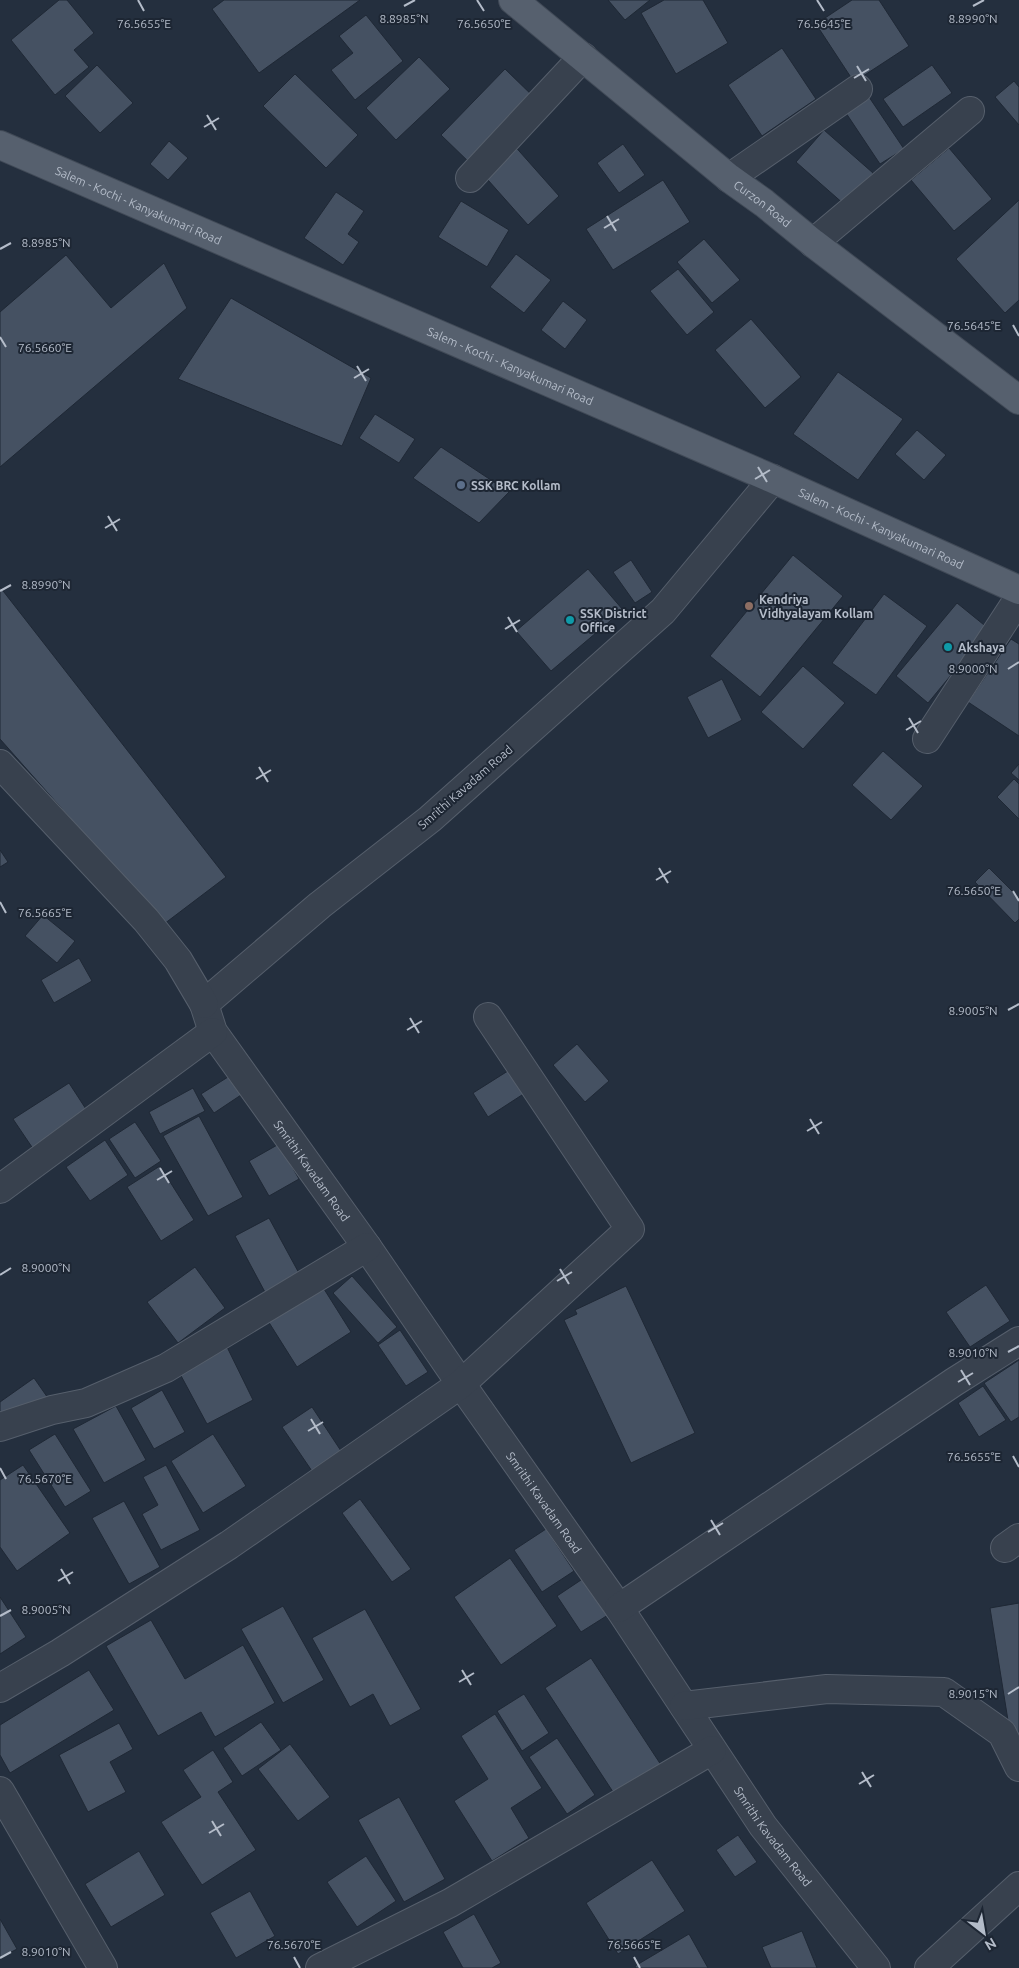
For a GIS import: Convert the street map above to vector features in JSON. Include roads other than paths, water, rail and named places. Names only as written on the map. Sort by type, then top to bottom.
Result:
[{"type":"main road","name":"Curzon Road","points":[[514,0],[729,178],[1019,400]]},
{"type":"main road","name":"Salem - Kochi - Kanyakumari Road","points":[[0,145],[773,479],[1019,590]]},
{"type":"street","points":[[470,178],[583,57]]},
{"type":"street","points":[[729,178],[858,89]]},
{"type":"street","points":[[813,243],[970,111]]},
{"type":"street","name":"Smrithi Kavadam Road","points":[[773,479],[664,611],[430,819],[320,905],[204,1004],[212,1032],[367,1247],[618,1608],[763,1826],[876,1968]]},
{"type":"street","points":[[927,739],[1019,598]]},
{"type":"street","points":[[0,764],[146,920],[178,960],[204,1004]]},
{"type":"street","points":[[0,1688],[60,1654],[229,1545],[461,1384],[630,1229],[488,1017]]},
{"type":"street","points":[[0,1189],[212,1032]]},
{"type":"street","points":[[0,1427],[52,1410],[86,1403],[166,1368],[367,1247]]},
{"type":"street","points":[[618,1608],[954,1382],[1019,1341]]},
{"type":"street","points":[[684,1706],[827,1689],[944,1692],[1002,1733],[1019,1767]]},
{"type":"street","points":[[321,1968],[450,1903],[712,1750]]},
{"type":"street","points":[[0,1791],[103,1968]]},
{"type":"street","points":[[929,1968],[1019,1886]]},
{"type":"place","name":"SSK BRC Kollam","points":[[461,485]]},
{"type":"place","name":"Kendriya Vidhyalayam Kollam","points":[[749,606]]},
{"type":"place","name":"SSK District Office","points":[[570,620]]},
{"type":"place","name":"Akshaya","points":[[948,647]]}]
